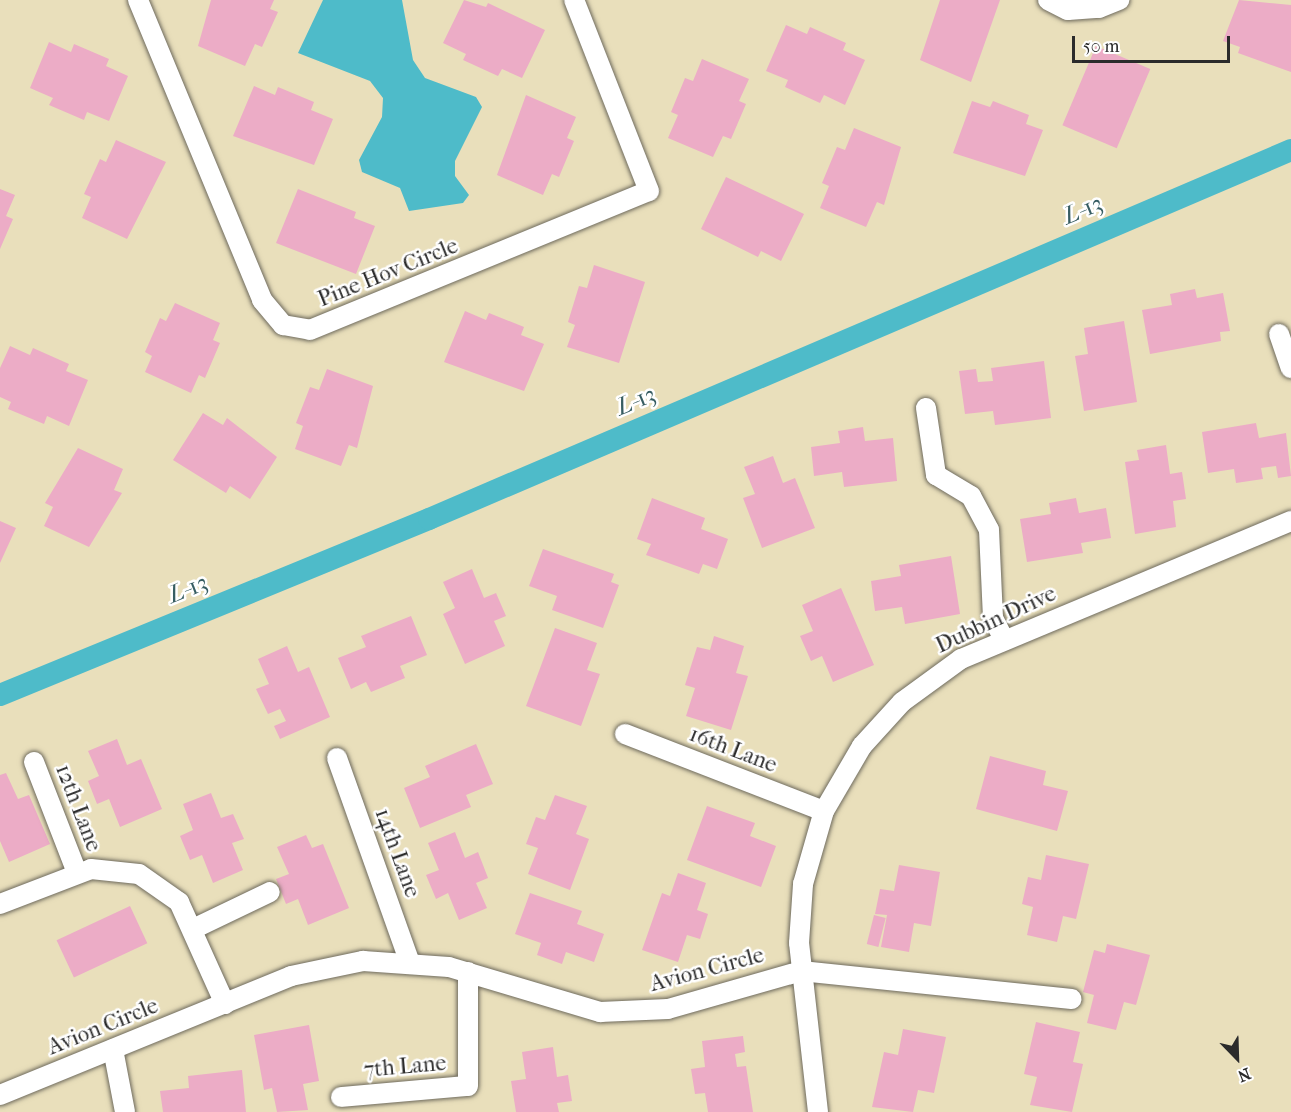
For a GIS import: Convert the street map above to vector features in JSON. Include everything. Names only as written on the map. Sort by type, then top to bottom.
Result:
[{"type":"street","name":"Pine Hov Circle","points":[[138,0],[262,300],[283,326],[310,330],[649,191],[574,0]]},
{"type":"street","points":[[1048,0],[1068,10],[1099,8],[1119,0]]},
{"type":"street","points":[[1279,334],[1291,368]]},
{"type":"street","points":[[926,408],[936,475],[970,496],[989,530],[993,618],[1004,640]]},
{"type":"street","name":"Dubbin Drive","points":[[818,1112],[801,971],[803,884],[824,811],[862,746],[891,712],[936,675],[1004,640],[1291,521]]},
{"type":"street","name":"16th Lane","points":[[626,734],[824,811]]},
{"type":"street","name":"14th Lane","points":[[337,758],[410,963]]},
{"type":"street","name":"12th Lane","points":[[34,762],[77,873]]},
{"type":"street","points":[[0,904],[77,873],[116,869],[154,881],[179,902],[225,1004]]},
{"type":"street","points":[[193,929],[270,892]]},
{"type":"street","name":"Avion Circle","points":[[0,1095],[225,1004],[328,966],[410,963],[468,972],[566,1006],[634,1013],[688,1004],[801,971],[1071,999]]},
{"type":"street","name":"7th Lane","points":[[341,1097],[468,1086],[468,972]]},
{"type":"street","points":[[113,1049],[125,1112]]},
{"type":"water","points":[[323,0],[402,0],[413,60],[425,78],[476,97],[482,107],[455,161],[455,176],[469,195],[463,203],[409,211],[400,188],[362,172],[359,160],[382,117],[383,98],[370,81],[298,53]]},
{"type":"building","points":[[211,0],[274,0],[270,9],[278,12],[262,47],[255,44],[245,66],[198,46]]},
{"type":"building","points":[[464,0],[486,7],[488,3],[545,30],[522,78],[502,69],[498,76],[463,60],[466,54],[443,43]]},
{"type":"building","points":[[940,0],[1000,0],[971,82],[920,60]]},
{"type":"building","points":[[1239,0],[1291,5],[1291,72],[1238,53],[1240,47],[1223,41]]},
{"type":"building","points":[[786,25],[807,34],[810,27],[846,43],[843,50],[865,60],[845,105],[824,95],[820,103],[785,87],[788,80],[766,71]]},
{"type":"building","points":[[49,42],[71,52],[74,44],[109,59],[106,66],[128,76],[109,121],[87,112],[84,120],[49,105],[53,98],[30,88]]},
{"type":"building","points":[[1096,46],[1150,69],[1117,148],[1062,125]]},
{"type":"building","points":[[702,59],[749,79],[739,101],[746,104],[731,139],[723,136],[713,157],[668,138],[678,115],[671,112],[685,78],[693,81]]},
{"type":"building","points":[[254,86],[275,95],[278,87],[314,102],[311,110],[333,119],[314,165],[233,136]]},
{"type":"building","points":[[526,95],[576,117],[567,138],[574,141],[559,177],[552,174],[543,195],[497,175]]},
{"type":"building","points":[[972,101],[990,107],[993,101],[1029,115],[1026,124],[1043,130],[1025,176],[953,153]]},
{"type":"building","points":[[854,128],[901,147],[884,205],[877,202],[866,227],[820,208],[829,186],[822,183],[837,147],[845,150]]},
{"type":"building","points":[[116,140],[166,162],[127,239],[82,218],[91,197],[84,194],[100,159],[106,162]]},
{"type":"building","points":[[726,177],[804,214],[781,261],[761,251],[758,257],[701,229]]},
{"type":"building","points":[[0,189],[15,195],[6,216],[13,219],[0,249]]},
{"type":"building","points":[[298,189],[356,212],[354,218],[375,226],[356,274],[276,243]]},
{"type":"building","points":[[594,265],[645,282],[619,363],[567,347],[575,325],[568,322],[579,286],[587,288]]},
{"type":"building","points":[[1195,289],[1197,298],[1223,293],[1230,331],[1220,332],[1221,341],[1150,354],[1142,310],[1172,305],[1170,294]]},
{"type":"building","points":[[175,303],[220,323],[213,340],[220,343],[205,378],[199,375],[191,393],[145,372],[152,356],[145,352],[160,318],[166,321]]},
{"type":"building","points":[[465,311],[486,320],[489,313],[524,327],[521,335],[544,344],[524,391],[444,362]]},
{"type":"building","points":[[1124,321],[1137,402],[1084,411],[1075,356],[1088,354],[1084,328]]},
{"type":"building","points":[[10,346],[30,355],[33,348],[69,364],[66,371],[88,380],[69,426],[47,416],[44,424],[8,409],[11,402],[0,397],[0,368]]},
{"type":"building","points":[[1044,361],[1051,418],[995,425],[993,411],[965,414],[959,371],[976,369],[978,382],[993,381],[991,368]]},
{"type":"building","points":[[327,369],[373,386],[357,448],[349,445],[341,466],[295,449],[303,426],[296,423],[310,387],[319,390]]},
{"type":"building","points":[[203,413],[223,425],[227,418],[277,457],[250,499],[230,486],[226,493],[173,460]]},
{"type":"building","points":[[1256,423],[1259,438],[1286,433],[1291,476],[1278,478],[1276,466],[1261,468],[1263,479],[1236,483],[1234,469],[1208,473],[1202,432]]},
{"type":"building","points":[[863,427],[865,441],[893,438],[897,481],[844,487],[842,472],[814,476],[811,447],[840,443],[838,431]]},
{"type":"building","points":[[1166,445],[1170,474],[1182,472],[1186,499],[1173,501],[1176,527],[1135,534],[1125,462],[1139,460],[1137,450]]},
{"type":"building","points":[[78,448],[123,469],[114,490],[122,493],[89,547],[44,526],[53,507],[45,503]]},
{"type":"building","points":[[773,456],[783,483],[795,478],[815,528],[762,548],[743,498],[755,494],[744,467]]},
{"type":"building","points":[[652,498],[705,518],[701,529],[728,539],[717,569],[703,564],[699,574],[646,555],[651,544],[637,539]]},
{"type":"building","points":[[1076,498],[1079,513],[1106,508],[1111,538],[1081,543],[1083,553],[1027,562],[1020,519],[1051,514],[1049,503]]},
{"type":"building","points":[[0,521],[16,528],[0,563]]},
{"type":"building","points":[[543,549],[614,574],[611,582],[619,585],[603,628],[552,610],[557,596],[529,586]]},
{"type":"building","points":[[951,556],[960,614],[905,624],[902,607],[875,611],[871,581],[901,576],[899,565]]},
{"type":"building","points":[[472,569],[484,598],[496,593],[506,616],[494,621],[505,646],[465,664],[443,614],[455,608],[443,582]]},
{"type":"building","points":[[841,588],[874,665],[833,682],[822,656],[811,661],[800,636],[813,631],[802,605]]},
{"type":"building","points":[[411,616],[427,655],[400,666],[405,678],[371,692],[366,682],[351,689],[338,658],[366,647],[361,636]]},
{"type":"building","points":[[555,628],[597,643],[587,670],[600,674],[581,726],[526,706]]},
{"type":"building","points":[[714,636],[744,646],[736,673],[748,676],[731,730],[686,716],[695,688],[685,685],[697,647],[710,650]]},
{"type":"building","points":[[287,646],[298,672],[309,667],[330,717],[280,739],[274,726],[286,721],[280,709],[268,714],[256,689],[269,684],[258,659]]},
{"type":"building","points":[[117,739],[127,765],[141,759],[162,809],[120,827],[109,799],[97,804],[88,781],[99,776],[88,751]]},
{"type":"building","points":[[476,744],[493,784],[466,795],[471,807],[420,828],[404,788],[430,777],[425,766]]},
{"type":"building","points":[[990,756],[1046,771],[1043,785],[1068,791],[1057,831],[976,809]]},
{"type":"building","points":[[6,773],[18,799],[29,795],[50,844],[9,862],[0,841],[0,775]]},
{"type":"building","points":[[211,793],[221,818],[233,814],[244,839],[232,843],[243,870],[213,883],[202,855],[190,860],[180,836],[193,830],[183,804]]},
{"type":"building","points":[[555,795],[587,806],[576,834],[589,839],[570,890],[528,874],[538,848],[526,844],[536,817],[545,820]]},
{"type":"building","points":[[707,806],[755,823],[750,836],[776,846],[761,887],[687,860]]},
{"type":"building","points":[[455,832],[465,858],[478,852],[488,878],[476,883],[487,908],[459,920],[448,893],[436,899],[426,875],[439,870],[428,843]]},
{"type":"building","points":[[306,835],[312,848],[323,844],[349,908],[308,925],[298,899],[286,904],[276,879],[289,874],[277,847]]},
{"type":"building","points":[[1046,855],[1089,864],[1076,919],[1063,916],[1057,942],[1027,935],[1033,907],[1022,904],[1028,877],[1041,880]]},
{"type":"building","points":[[899,865],[940,872],[931,926],[914,923],[909,952],[881,947],[887,915],[875,914],[880,889],[894,891]]},
{"type":"building","points":[[678,873],[706,883],[697,910],[708,914],[700,939],[687,935],[678,962],[642,950],[662,893],[670,896]]},
{"type":"building","points":[[530,893],[582,911],[577,924],[604,934],[594,962],[566,952],[562,964],[537,955],[541,943],[515,934]]},
{"type":"building","points":[[130,906],[147,943],[74,977],[57,940]]},
{"type":"building","points":[[874,915],[886,918],[878,947],[867,944]]},
{"type":"building","points":[[1107,944],[1150,955],[1136,1005],[1124,1002],[1116,1030],[1087,1023],[1094,995],[1083,992],[1094,950],[1105,953]]},
{"type":"building","points":[[1036,1022],[1080,1032],[1073,1062],[1083,1064],[1072,1112],[1030,1105],[1037,1077],[1024,1074]]},
{"type":"building","points":[[309,1025],[319,1081],[303,1084],[308,1110],[277,1112],[272,1088],[264,1090],[254,1035]]},
{"type":"building","points":[[903,1029],[946,1037],[934,1093],[918,1090],[913,1112],[872,1107],[884,1052],[898,1055]]},
{"type":"building","points":[[743,1036],[745,1052],[735,1054],[737,1067],[746,1066],[753,1112],[708,1112],[705,1093],[695,1094],[691,1069],[705,1067],[702,1041]]},
{"type":"building","points":[[553,1047],[557,1077],[568,1075],[572,1101],[557,1103],[559,1112],[516,1112],[511,1081],[526,1079],[522,1052]]},
{"type":"building","points":[[242,1070],[246,1112],[163,1112],[160,1091],[189,1088],[188,1076]]},
{"type":"waterway","name":"L-13","points":[[0,695],[429,519],[1291,150]]}]
